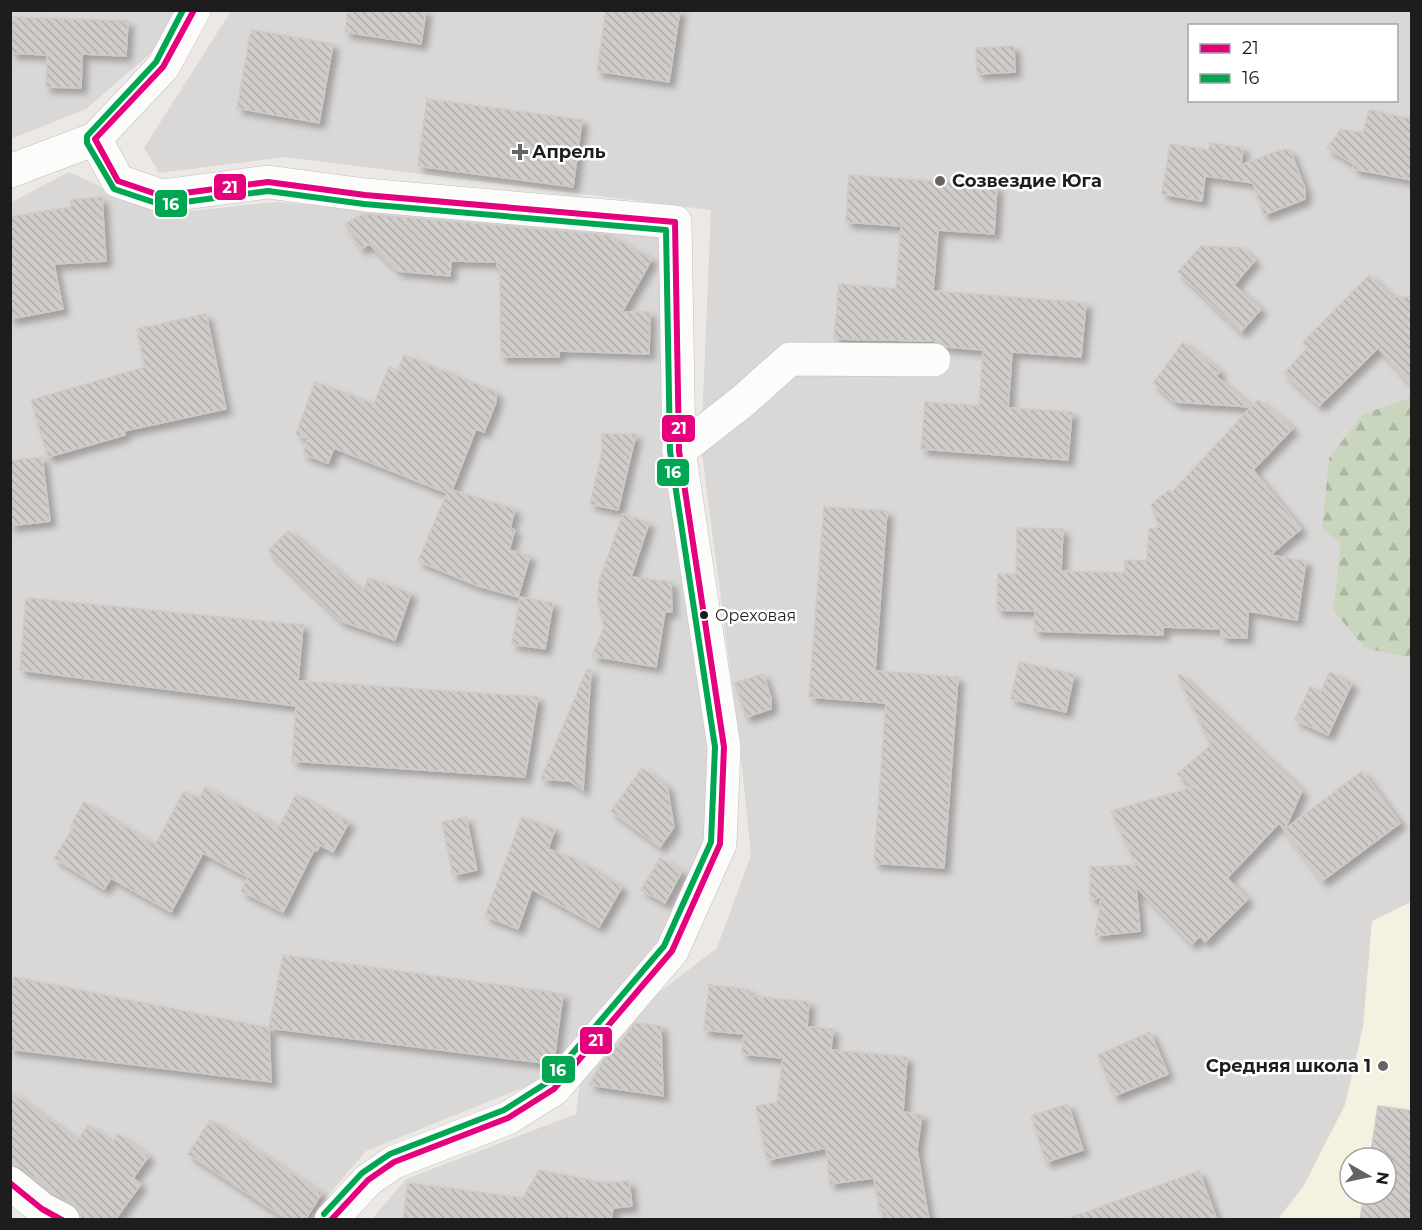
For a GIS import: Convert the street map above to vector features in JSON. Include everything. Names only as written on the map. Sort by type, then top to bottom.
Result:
[{"type":"street","points":[[10,171],[95,139],[163,67],[194,10]]},
{"type":"street","points":[[95,139],[118,181],[162,196],[268,182],[376,196],[675,222],[679,451],[724,747],[720,844],[677,940],[661,967],[554,1089],[508,1118],[394,1162],[368,1180],[331,1220]]},
{"type":"street","points":[[679,451],[790,359],[934,360]]},
{"type":"street","points":[[10,1183],[42,1209],[63,1220]]},
{"type":"shaded area","points":[[11,11],[178,11],[157,48],[86,109],[11,139]]},
{"type":"shaded area","points":[[231,11],[1411,11],[1411,1219],[372,1219],[406,1179],[576,1114],[581,1075],[614,1027],[717,948],[751,855],[739,738],[701,446],[711,210],[285,157],[159,173],[144,148]]},
{"type":"shaded area","points":[[69,172],[162,214],[276,202],[668,232],[716,786],[687,902],[560,1070],[545,1079],[366,1151],[308,1219],[72,1219],[11,1176],[10,203]]},
{"type":"shaded area","name":"Средняя школа 1","points":[[1411,902],[1411,1219],[1277,1220],[1303,1187],[1345,1105],[1363,1027],[1372,921]]},
{"type":"green space","points":[[1411,390],[1411,658],[1365,648],[1333,610],[1341,543],[1322,529],[1329,458],[1363,414],[1407,399]]},
{"type":"building","points":[[348,10],[426,10],[421,44],[345,32]]},
{"type":"building","points":[[606,10],[680,10],[669,82],[597,71]]},
{"type":"building","points":[[12,17],[128,21],[126,56],[82,54],[81,88],[46,87],[47,55],[11,53]]},
{"type":"building","points":[[251,30],[333,44],[319,123],[237,108]]},
{"type":"building","points":[[1014,46],[1015,72],[977,74],[976,48]]},
{"type":"building","points":[[427,99],[582,120],[573,187],[418,166]]},
{"type":"building","points":[[1369,110],[1412,119],[1412,180],[1353,169],[1354,164],[1327,148],[1341,129],[1363,133]]},
{"type":"building","points":[[1210,143],[1243,148],[1241,165],[1280,150],[1290,150],[1305,189],[1305,199],[1264,215],[1253,183],[1205,176],[1202,201],[1162,194],[1170,144],[1209,150]]},
{"type":"building","points":[[849,175],[997,186],[994,234],[938,230],[933,291],[1086,303],[1081,357],[1012,352],[1008,408],[1072,412],[1068,460],[921,449],[925,402],[979,406],[983,350],[947,347],[934,341],[834,339],[839,284],[896,289],[901,226],[846,222]]},
{"type":"building","points":[[102,197],[106,261],[54,264],[63,309],[10,319],[10,217],[71,207],[71,200]]},
{"type":"building","points":[[363,214],[609,235],[652,259],[622,312],[650,312],[649,354],[559,351],[559,357],[501,357],[500,267],[497,267],[497,262],[451,261],[450,276],[398,271],[369,244],[361,249],[345,224]]},
{"type":"building","points":[[1201,246],[1242,248],[1255,260],[1234,285],[1261,309],[1241,332],[1178,272]]},
{"type":"building","points":[[1369,275],[1392,297],[1412,297],[1412,385],[1378,348],[1319,406],[1284,373],[1308,347],[1303,342]]},
{"type":"building","points":[[206,314],[226,409],[124,431],[125,435],[48,457],[31,400],[145,367],[137,329]]},
{"type":"building","points":[[1183,342],[1220,371],[1216,376],[1252,407],[1258,400],[1293,428],[1253,470],[1301,529],[1270,555],[1306,561],[1297,620],[1248,611],[1247,638],[1221,637],[1221,629],[1163,627],[1163,635],[1034,631],[1035,611],[997,610],[998,574],[1016,574],[1017,528],[1063,529],[1061,571],[1125,573],[1125,560],[1147,561],[1149,529],[1159,527],[1151,504],[1169,490],[1172,492],[1251,407],[1175,402],[1153,383]]},
{"type":"building","points":[[404,355],[496,392],[496,402],[484,432],[476,429],[452,490],[515,509],[510,528],[515,530],[509,550],[530,556],[518,597],[478,586],[418,561],[447,493],[334,448],[328,463],[303,454],[308,439],[296,434],[315,382],[374,404],[389,367],[398,371]]},
{"type":"building","points":[[602,434],[636,434],[618,510],[590,504],[602,452]]},
{"type":"building","points":[[42,457],[50,521],[10,526],[10,461]]},
{"type":"building","points":[[824,507],[887,511],[875,671],[958,677],[944,868],[874,863],[886,703],[809,697]]},
{"type":"building","points":[[623,514],[649,523],[631,577],[671,582],[672,612],[665,612],[656,667],[592,656],[604,627],[598,601],[599,581]]},
{"type":"building","points":[[288,531],[363,592],[368,578],[411,593],[395,640],[341,621],[268,551]]},
{"type":"building","points":[[520,597],[553,603],[545,649],[512,644]]},
{"type":"building","points":[[26,598],[303,625],[298,681],[538,697],[525,777],[292,761],[296,706],[20,670]]},
{"type":"building","points":[[1019,662],[1074,674],[1066,712],[1011,699]]},
{"type":"building","points":[[587,669],[591,670],[583,790],[570,781],[541,779]]},
{"type":"building","points":[[1330,672],[1352,683],[1328,735],[1295,720],[1310,687],[1321,691]]},
{"type":"building","points":[[763,674],[771,698],[771,709],[746,717],[735,683]]},
{"type":"building","points":[[1180,674],[1302,791],[1285,829],[1362,771],[1400,823],[1322,881],[1279,823],[1227,878],[1248,899],[1205,942],[1200,936],[1192,944],[1136,887],[1140,931],[1095,936],[1101,898],[1090,899],[1090,867],[1136,865],[1111,811],[1194,787],[1177,774],[1211,745],[1178,676]]},
{"type":"building","points":[[642,768],[667,786],[674,827],[660,847],[611,811]]},
{"type":"building","points":[[205,787],[279,827],[296,794],[349,822],[333,852],[320,845],[317,851],[314,850],[283,912],[241,891],[248,877],[203,853],[171,912],[111,878],[104,889],[54,858],[73,828],[70,826],[84,802],[155,845],[184,791],[199,799]]},
{"type":"building","points":[[466,817],[477,870],[453,875],[442,822]]},
{"type":"building","points":[[522,817],[555,829],[548,849],[578,860],[622,887],[599,927],[532,889],[518,929],[485,916]]},
{"type":"building","points":[[660,858],[682,871],[665,903],[641,890]]},
{"type":"building","points":[[283,955],[563,994],[554,1060],[551,1064],[269,1028]]},
{"type":"building","points":[[14,977],[269,1028],[271,1082],[10,1049],[10,1007]]},
{"type":"building","points":[[709,985],[749,990],[749,996],[809,1002],[807,1027],[833,1029],[831,1050],[907,1057],[903,1112],[922,1115],[917,1150],[929,1220],[888,1220],[886,1210],[880,1212],[874,1178],[830,1184],[826,1148],[767,1160],[756,1106],[777,1102],[783,1058],[742,1054],[744,1034],[704,1030]]},
{"type":"building","points":[[635,1023],[661,1026],[663,1096],[589,1085],[602,1062]]},
{"type":"building","points":[[1150,1032],[1168,1074],[1114,1096],[1098,1055]]},
{"type":"building","points":[[10,1092],[78,1140],[88,1125],[113,1142],[118,1134],[149,1156],[133,1178],[141,1184],[115,1220],[82,1220],[79,1210],[72,1204],[52,1193],[22,1168],[10,1163]]},
{"type":"building","points":[[1068,1104],[1083,1150],[1046,1162],[1031,1116]]},
{"type":"building","points":[[1378,1106],[1412,1111],[1412,1220],[1360,1220],[1362,1206],[1398,1206],[1398,1146],[1372,1146]]},
{"type":"building","points":[[210,1120],[322,1193],[305,1220],[288,1220],[188,1154]]},
{"type":"building","points":[[539,1170],[605,1183],[629,1181],[632,1206],[613,1208],[611,1220],[565,1216],[565,1220],[403,1220],[408,1183],[523,1198]]},
{"type":"building","points":[[1199,1171],[1217,1220],[1072,1220],[1072,1217]]},
{"type":"transit line","name":"16","points":[[183,10],[156,62],[87,136],[87,143],[114,189],[162,205],[268,191],[364,204],[666,230],[670,451],[715,747],[711,842],[664,946],[548,1082],[504,1110],[390,1154],[362,1173],[324,1214]]},
{"type":"transit line","name":"21","points":[[194,10],[163,67],[95,139],[118,181],[162,196],[268,182],[365,195],[675,222],[679,451],[724,747],[720,844],[672,951],[554,1089],[508,1118],[394,1162],[368,1180],[331,1220]]},
{"type":"transit line","name":"21","points":[[10,1183],[42,1209],[62,1220]]},
{"type":"place","name":"Апрель","points":[[520,152]]},
{"type":"place","name":"Созвездие Юга","points":[[940,181]]},
{"type":"place","name":"Ореховая","points":[[704,615]]},
{"type":"place","name":"Средняя школа 1","points":[[1383,1066]]}]
